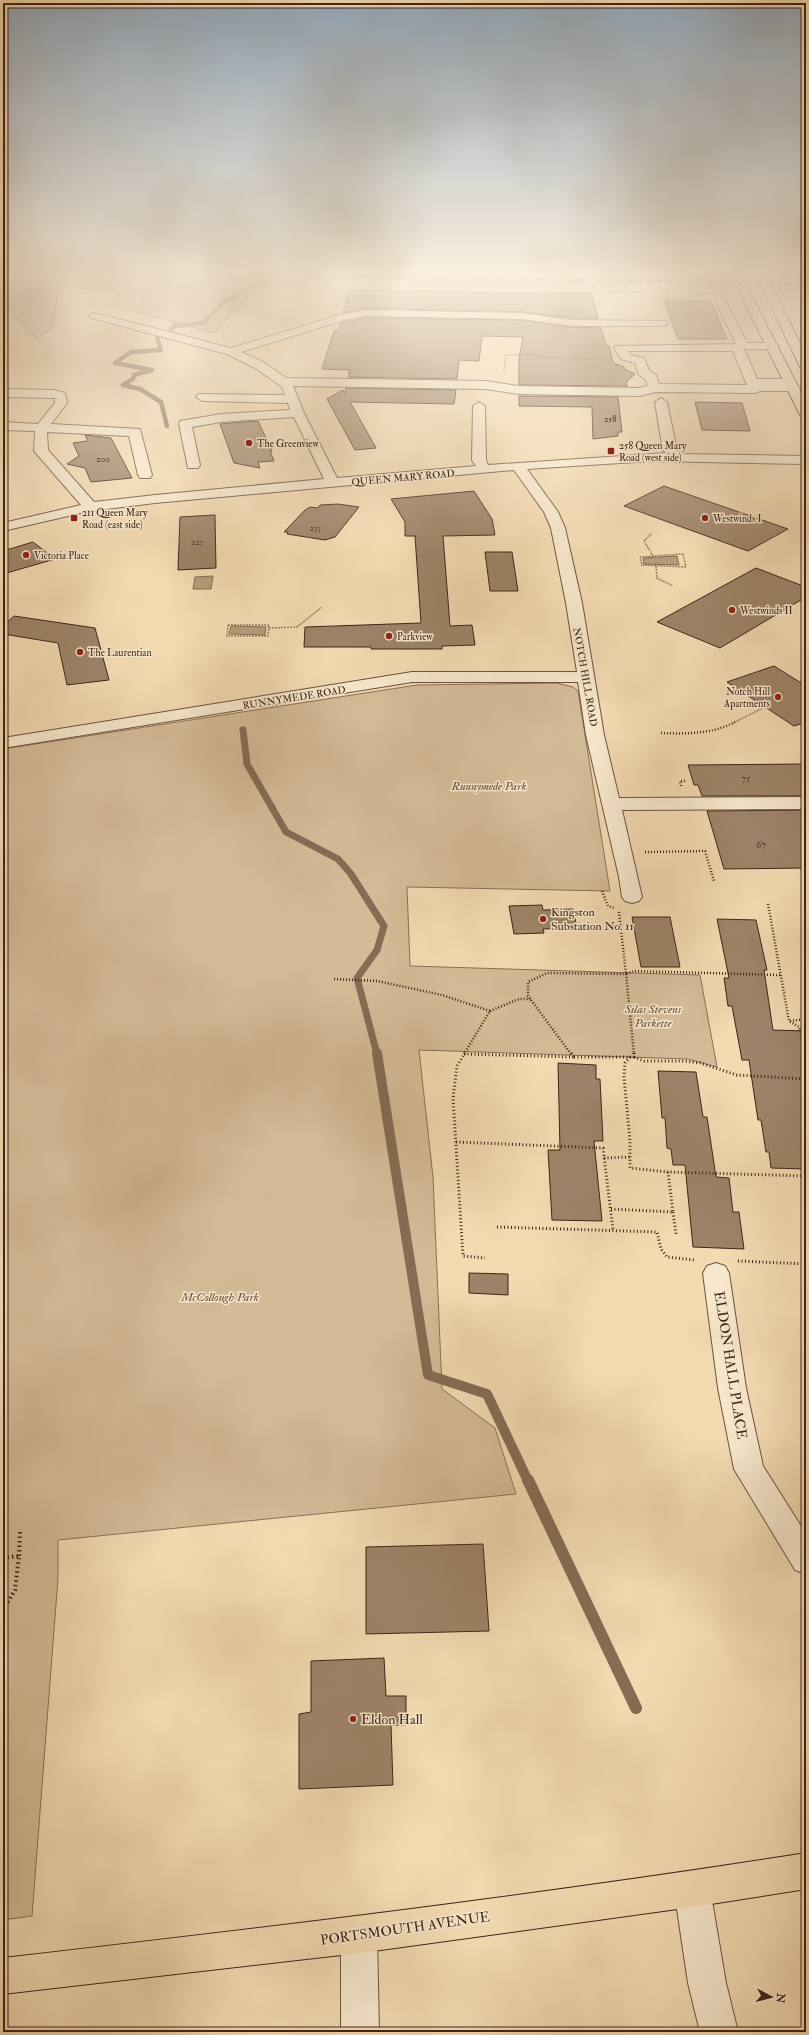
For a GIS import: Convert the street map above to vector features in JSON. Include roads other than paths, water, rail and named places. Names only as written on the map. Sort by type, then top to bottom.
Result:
[{"type":"main road","points":[[783,366],[806,416]]},
{"type":"main road","name":"PORTSMOUTH AVENUE","points":[[3,1976],[359,1935],[692,1889],[806,1871]]},
{"type":"street","points":[[260,366],[284,384],[293,398],[298,413],[333,483]]},
{"type":"street","points":[[641,366],[643,372],[652,378],[654,388]]},
{"type":"street","points":[[264,385],[486,384],[518,390],[640,392],[654,388],[755,389],[747,366]]},
{"type":"street","points":[[753,385],[760,382],[792,385]]},
{"type":"street","points":[[3,393],[54,394],[61,396],[61,403],[41,429],[41,451],[90,507]]},
{"type":"street","points":[[202,397],[293,398]]},
{"type":"street","points":[[661,402],[670,450],[674,457]]},
{"type":"street","points":[[479,406],[479,460],[486,470]]},
{"type":"street","points":[[193,465],[185,424],[221,418],[298,413]]},
{"type":"street","points":[[3,426],[41,429],[135,432],[145,475]]},
{"type":"street","name":"QUEEN MARY ROAD","points":[[5,524],[90,507],[155,499],[518,466],[619,458],[674,457],[806,460]]},
{"type":"street","name":"NOTCH HILL ROAD","points":[[518,466],[551,512],[558,528],[596,735],[632,897]]},
{"type":"street","name":"RUNNYMEDE ROAD","points":[[3,743],[412,677],[586,677]]},
{"type":"street","points":[[611,804],[806,803]]},
{"type":"street","name":"ELDON HALL PLACE","points":[[716,1273],[732,1388],[749,1469],[801,1543]]},
{"type":"street","points":[[692,1889],[707,1983],[719,2032]]},
{"type":"street","points":[[359,1935],[360,2032]]},
{"type":"waterway","points":[[131,366],[152,370],[134,375],[133,379],[123,385],[140,389],[161,402],[167,426]]},
{"type":"waterway","points":[[243,730],[247,764],[286,832],[338,859],[351,874],[384,926],[377,950],[357,978],[377,1054]]},
{"type":"waterway","points":[[377,1053],[428,1375],[487,1394],[528,1481]]},
{"type":"waterway","points":[[528,1480],[636,1708]]},
{"type":"place","name":"The Greenview","points":[[249,443]]},
{"type":"place","name":"258 Queen Mary Road (west side)","points":[[611,451]]},
{"type":"place","name":"211 Queen Mary Road (east side)","points":[[74,518]]},
{"type":"place","name":"Westwinds I","points":[[705,518]]},
{"type":"place","name":"Victoria Place","points":[[26,555]]},
{"type":"place","name":"Westwinds II","points":[[732,610]]},
{"type":"place","name":"Parkview","points":[[389,636]]},
{"type":"place","name":"The Laurentian","points":[[80,652]]},
{"type":"place","name":"Notch Hill Apartments","points":[[778,697]]},
{"type":"place","name":"Kingston Substation No. 11","points":[[543,919]]},
{"type":"place","name":"Eldon Hall","points":[[353,1719]]},
{"type":"park label","name":"Runnymede Park","points":[[489,786]]},
{"type":"park label","name":"Silas Stevens Parkette","points":[[653,1016]]},
{"type":"park label","name":"McCollough Park","points":[[220,1297]]}]
